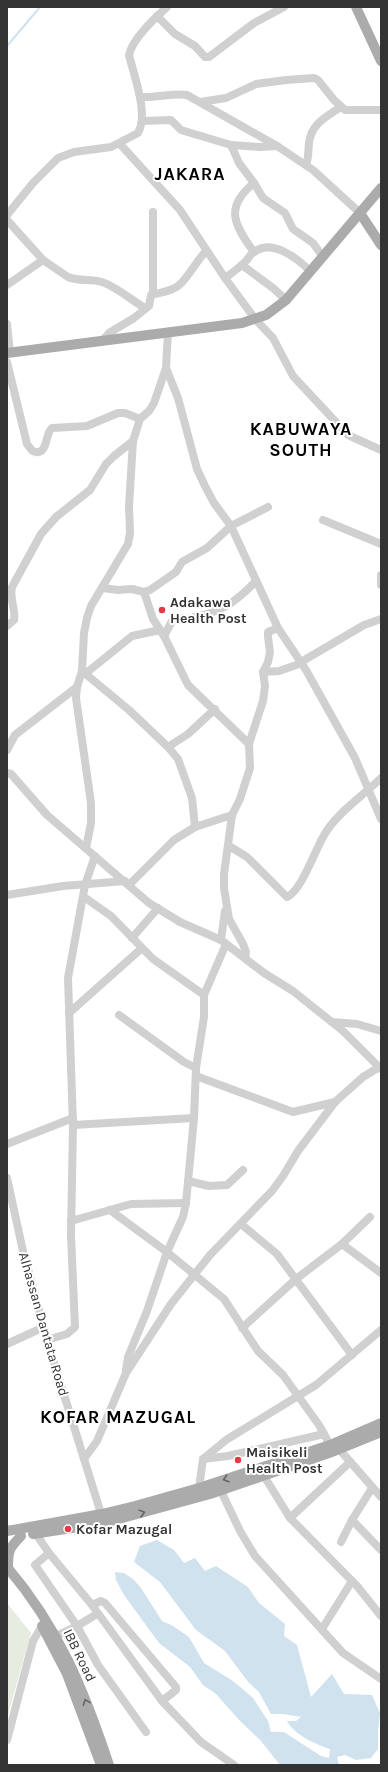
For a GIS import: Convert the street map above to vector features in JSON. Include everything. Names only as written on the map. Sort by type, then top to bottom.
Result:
[{"type":"main road","points":[[356,7],[381,61]]},
{"type":"main road","points":[[8,356],[103,340],[242,323],[255,319],[270,312],[286,300],[381,188]]},
{"type":"main road","points":[[360,213],[381,246]]},
{"type":"main road","points":[[7,1538],[36,1534],[221,1491],[264,1476],[334,1447],[381,1423]]},
{"type":"main road","points":[[7,1531],[103,1519],[381,1432]]},
{"type":"main road","points":[[7,1571],[8,1552],[21,1536]]},
{"type":"main road","name":"IBB Road","points":[[7,1571],[42,1626],[67,1674],[101,1765]]},
{"type":"main road","name":"IBB Road","points":[[7,1571],[35,1603],[56,1636],[73,1668],[109,1765]]},
{"type":"street","points":[[7,215],[32,183],[58,158],[74,152],[120,144],[138,134],[142,121],[140,97],[129,55],[130,50],[166,7]]},
{"type":"street","points":[[157,16],[175,34],[195,46],[205,57],[209,57],[254,23],[284,7]]},
{"type":"street","points":[[200,102],[226,98],[256,84],[314,78],[318,80],[344,110],[381,110]]},
{"type":"street","points":[[140,97],[152,98],[179,94],[187,95],[278,146],[306,165],[360,213]]},
{"type":"street","points":[[306,165],[309,158],[310,135],[316,125],[341,107]]},
{"type":"street","points":[[142,121],[171,120],[181,130],[231,145],[260,147],[278,146]]},
{"type":"street","points":[[120,144],[180,210],[225,278],[255,319],[273,338],[293,376],[322,409],[348,435],[381,450]]},
{"type":"street","points":[[231,145],[239,164],[254,183],[263,198],[284,213],[293,229],[313,243],[323,257]]},
{"type":"street","points":[[254,183],[241,194],[234,212],[237,228],[254,252]]},
{"type":"street","points":[[103,340],[109,333],[134,318],[150,304],[150,296],[153,294],[153,212]]},
{"type":"street","points":[[7,220],[43,260],[72,279],[102,282],[145,308]]},
{"type":"street","points":[[225,278],[259,249],[277,249],[298,259],[310,271]]},
{"type":"street","points":[[153,294],[162,293],[180,284],[197,260],[206,251]]},
{"type":"street","points":[[7,285],[43,260]]},
{"type":"street","points":[[242,265],[273,288],[286,300]]},
{"type":"street","points":[[7,324],[7,366],[27,444],[32,450],[36,452],[41,452],[44,450],[47,433],[52,428],[87,426],[118,412],[140,419]]},
{"type":"street","points":[[86,848],[91,823],[91,803],[76,712],[77,687],[84,672],[84,633],[91,606],[128,544],[130,533],[129,506],[133,441],[140,419],[149,411],[154,403],[166,368],[168,332]]},
{"type":"street","points":[[166,368],[178,398],[198,469],[214,503],[231,526],[278,628],[301,662],[356,758],[381,820]]},
{"type":"street","points":[[7,626],[14,620],[15,614],[10,595],[12,587],[41,534],[56,517],[90,490],[106,464],[133,441]]},
{"type":"street","points":[[102,588],[118,590],[132,589],[144,592],[156,587],[176,572],[182,562],[206,548],[231,526],[268,507]]},
{"type":"street","points":[[323,520],[381,544]]},
{"type":"street","points":[[381,575],[381,585]]},
{"type":"street","points":[[84,672],[132,636],[162,633],[172,621],[207,615],[222,609],[237,600],[256,581]]},
{"type":"street","points":[[144,592],[153,619],[162,633],[188,684],[249,744]]},
{"type":"street","points":[[263,672],[279,671],[301,662],[364,625],[381,619]]},
{"type":"street","points":[[126,1373],[128,1357],[147,1311],[167,1252],[183,1217],[186,1203],[194,1118],[196,1072],[204,1017],[204,995],[224,942],[226,904],[224,874],[232,815],[240,799],[250,768],[249,744],[263,701],[265,686],[263,672],[270,656],[268,632],[278,628]]},
{"type":"street","points":[[84,672],[168,747],[178,759],[192,798],[195,828]]},
{"type":"street","points":[[7,750],[15,735],[77,687]]},
{"type":"street","points":[[168,747],[188,734],[215,709]]},
{"type":"street","points":[[7,773],[11,774],[47,815],[149,903],[180,922],[224,942],[264,973],[293,991],[343,1031],[381,1068],[363,1077],[335,1102],[298,1151],[272,1191],[194,1274],[171,1304],[126,1373],[97,1441],[84,1460]]},
{"type":"street","points":[[228,846],[247,857],[288,897],[296,891],[312,862],[322,838],[332,822],[381,778]]},
{"type":"street","points":[[7,895],[64,886],[127,883],[174,840],[195,828],[232,815]]},
{"type":"street","points":[[47,1340],[67,1334],[75,1328],[72,1221],[73,1121],[68,978],[85,885],[95,856]]},
{"type":"street","points":[[84,897],[111,916],[153,959],[204,995]]},
{"type":"street","points":[[226,904],[229,919],[246,952],[245,958]]},
{"type":"street","points":[[132,938],[158,908]]},
{"type":"street","points":[[69,1013],[142,948]]},
{"type":"street","points":[[119,1015],[196,1072],[293,1112],[335,1102]]},
{"type":"street","points":[[332,1022],[379,1028]]},
{"type":"street","points":[[7,1144],[73,1121],[194,1118]]},
{"type":"street","points":[[188,1181],[209,1186],[227,1185],[243,1170]]},
{"type":"street","name":"Alhassan Dantata Road","points":[[7,1178],[23,1251],[47,1340],[103,1519]]},
{"type":"street","points":[[72,1221],[131,1204],[186,1203]]},
{"type":"street","points":[[110,1210],[167,1252],[224,1299],[258,1351],[283,1375],[334,1447],[350,1462],[381,1498]]},
{"type":"street","points":[[242,1328],[296,1279],[342,1244],[370,1217]]},
{"type":"street","points":[[241,1224],[277,1254],[352,1355]]},
{"type":"street","points":[[342,1244],[381,1273]]},
{"type":"street","points":[[7,1344],[44,1327]]},
{"type":"street","points":[[199,1488],[203,1459],[226,1440],[316,1385],[381,1330]]},
{"type":"street","points":[[203,1459],[228,1456],[324,1434]]},
{"type":"street","points":[[290,1518],[350,1462]]},
{"type":"street","points":[[264,1476],[290,1518],[352,1581],[381,1616]]},
{"type":"street","points":[[341,1542],[352,1520],[372,1488]]},
{"type":"street","points":[[221,1491],[240,1531],[255,1556],[343,1653],[381,1679]]},
{"type":"street","points":[[352,1520],[381,1550]]},
{"type":"street","points":[[36,1534],[49,1553],[92,1605],[97,1614],[162,1701],[201,1742],[234,1765]]},
{"type":"street","points":[[49,1553],[34,1566],[77,1626],[98,1665],[146,1732]]},
{"type":"street","points":[[322,1629],[352,1581]]},
{"type":"street","points":[[92,1605],[101,1601],[105,1603],[176,1687],[176,1690],[162,1701]]},
{"type":"street","points":[[56,1636],[97,1614]]},
{"type":"street","points":[[7,1740],[33,1641],[42,1626]]},
{"type":"shaded area","points":[[7,1603],[31,1633],[7,1718]]},
{"type":"water","points":[[157,1540],[174,1550],[184,1563],[195,1558],[205,1571],[216,1566],[248,1587],[259,1603],[285,1624],[284,1636],[297,1645],[311,1697],[332,1674],[344,1694],[372,1695],[380,1713],[378,1749],[371,1758],[356,1760],[345,1755],[337,1757],[339,1765],[280,1765],[261,1741],[240,1721],[216,1694],[203,1685],[190,1667],[159,1643],[124,1595],[116,1580],[115,1572],[124,1573],[133,1579],[141,1588],[162,1621],[173,1626],[189,1637],[204,1663],[233,1681],[253,1698],[268,1721],[271,1732],[284,1732],[321,1756],[329,1758],[330,1749],[312,1742],[300,1735],[290,1726],[287,1721],[296,1721],[301,1717],[271,1714],[259,1692],[249,1683],[225,1651],[196,1630],[160,1582],[134,1562],[140,1546]]},
{"type":"waterway","points":[[7,46],[40,7]]},
{"type":"place","name":"Adakawa Health Post","points":[[162,610]]},
{"type":"place","name":"Maisikeli Health Post","points":[[238,1460]]},
{"type":"place","name":"Kofar Mazugal","points":[[68,1529]]},
{"type":"district","name":"JAKARA","points":[[190,174]]},
{"type":"district","name":"KABUWAYA SOUTH","points":[[301,439]]},
{"type":"district","name":"KOFAR MAZUGAL","points":[[118,1417]]}]
